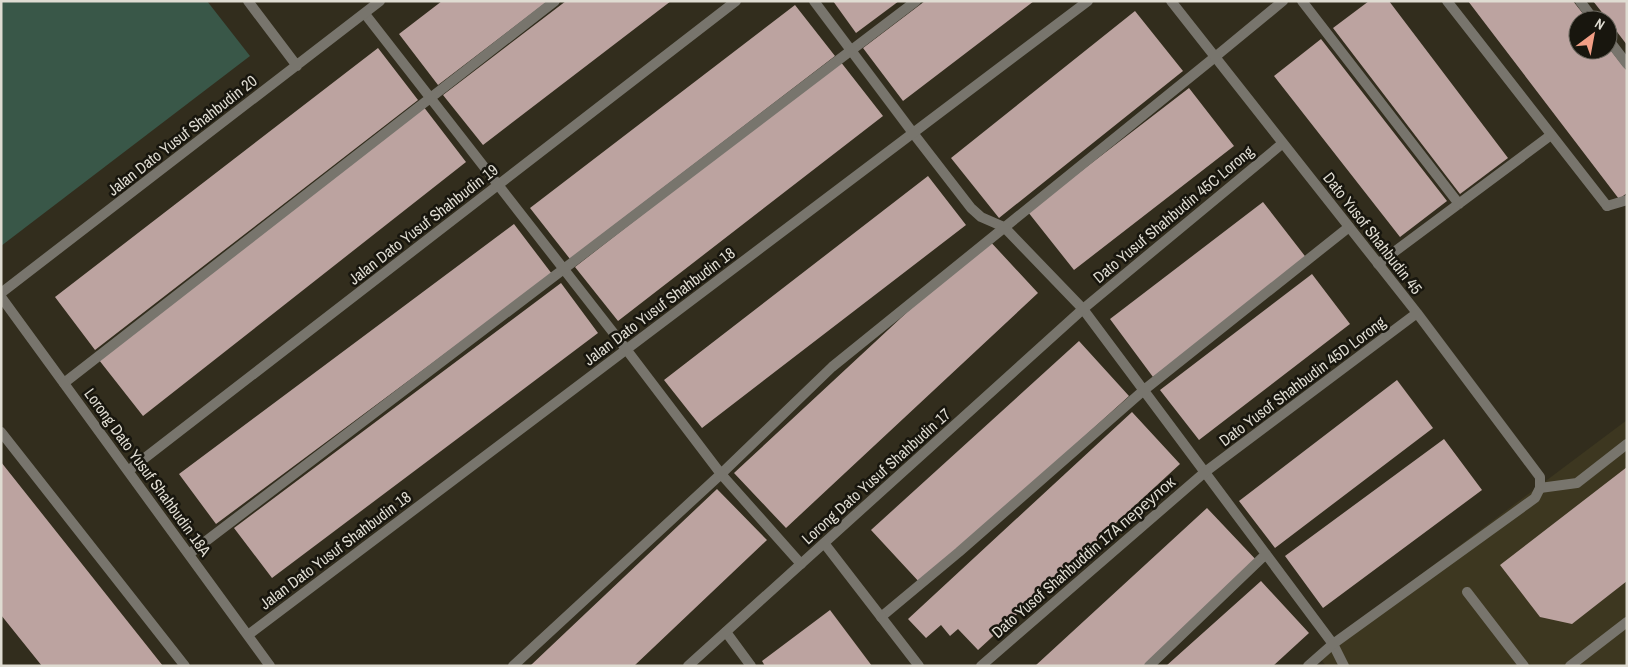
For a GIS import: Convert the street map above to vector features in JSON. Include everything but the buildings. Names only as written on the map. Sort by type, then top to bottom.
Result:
[{"type":"street","points":[[248,1],[297,66]]},
{"type":"street","name":"Jalan Dato Yusuf Shahbudin 20","points":[[1,295],[380,1]]},
{"type":"street","points":[[64,383],[555,1]]},
{"type":"street","name":"Jalan Dato Yusuf Shahbudin 19","points":[[128,471],[736,1]]},
{"type":"street","points":[[814,1],[971,208],[981,217],[1004,227],[1083,309],[1333,644],[1344,666]]},
{"type":"street","points":[[188,554],[916,1]]},
{"type":"street","name":"Jalan Dato Yusuf Shahbudin 18","points":[[248,635],[1088,1]]},
{"type":"street","name":"Dato Yusof Shahbudin 45","points":[[1171,1],[1417,313],[1540,477],[1540,488]]},
{"type":"street","points":[[513,666],[721,474],[832,367],[1283,1]]},
{"type":"street","points":[[1302,1],[1459,204]]},
{"type":"street","points":[[1447,1],[1607,206],[1627,200]]},
{"type":"street","points":[[365,14],[721,474],[801,564]]},
{"type":"street","points":[[1618,52],[1627,64]]},
{"type":"street","points":[[1378,264],[1551,134]]},
{"type":"street","name":"Dato Yusuf Shahbudin 45C Lorong","points":[[1083,309],[1283,143]]},
{"type":"street","points":[[881,617],[959,552],[1144,390],[1349,227]]},
{"type":"street","name":"Lorong Dato Yusuf Shahbudin 18A","points":[[1,295],[270,666]]},
{"type":"street","name":"Lorong Dato Yusuf Shahbudin 17","points":[[688,666],[1083,309]]},
{"type":"street","name":"Dato Yusof Shahbudin 45D Lorong","points":[[1205,472],[1417,313]]},
{"type":"street","points":[[1,432],[185,666]]},
{"type":"street","points":[[1308,666],[1333,644],[1535,498],[1540,488],[1577,483],[1627,444]]},
{"type":"street","name":"Dato Yusof Shahbuddin 17A переулок","points":[[981,666],[1205,472]]},
{"type":"street","points":[[824,543],[919,666]]},
{"type":"street","points":[[1149,666],[1266,554]]},
{"type":"street","points":[[1467,592],[1524,666]]},
{"type":"street","points":[[1570,666],[1627,622]]},
{"type":"street","points":[[726,632],[751,666]]},
{"type":"shaded area","points":[[1627,420],[1627,666],[1326,666],[1316,653]]},
{"type":"green space","points":[[1,1],[207,1],[250,56],[1,246]]}]
